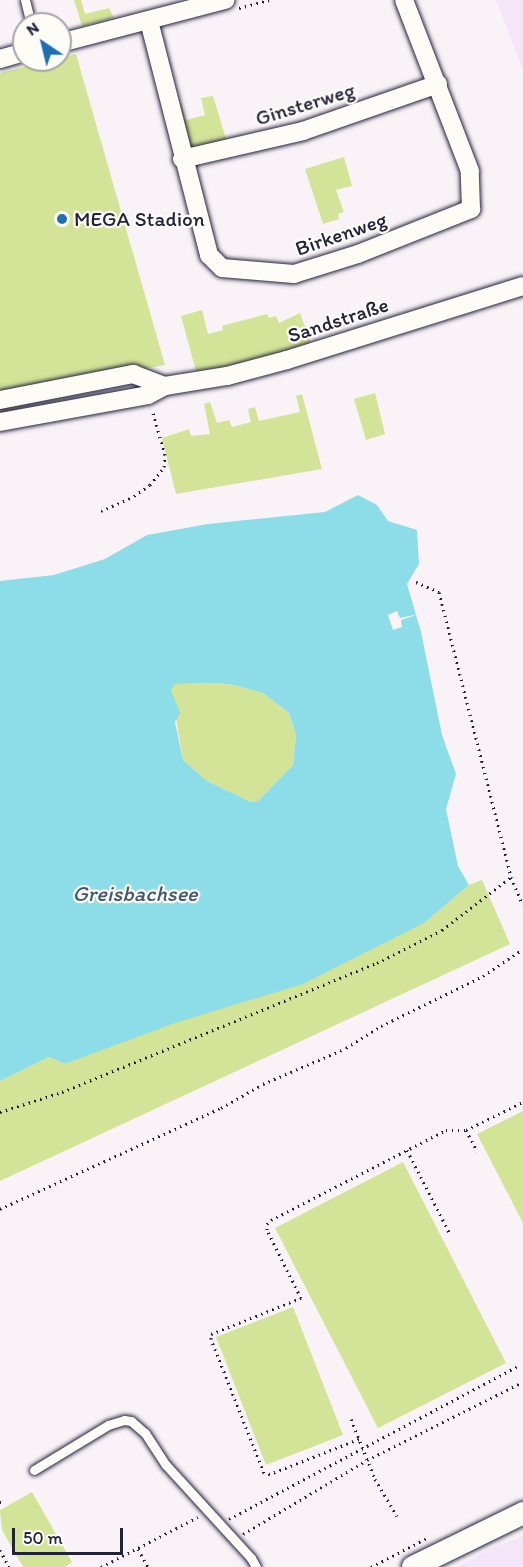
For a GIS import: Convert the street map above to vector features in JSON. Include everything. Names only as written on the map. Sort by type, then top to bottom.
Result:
[{"type":"street","points":[[72,40],[225,0]]},
{"type":"street","name":"Birkenweg","points":[[149,21],[182,159],[209,255],[222,268],[294,274],[358,254],[471,209],[470,171],[404,0]]},
{"type":"street","name":"Ginsterweg","points":[[182,159],[303,131],[438,84]]},
{"type":"street","name":"Sandstraße","points":[[0,422],[148,395],[165,386],[227,376],[287,360],[523,286]]},
{"type":"street","name":"Sandstraße","points":[[0,400],[133,374],[165,386]]},
{"type":"street","points":[[413,1567],[523,1513]]},
{"type":"lane","points":[[34,1470],[108,1425],[124,1420],[131,1421],[145,1433],[166,1466],[256,1567]]},
{"type":"path","points":[[101,511],[134,496],[150,485],[164,467],[165,455],[148,395]]},
{"type":"path","points":[[416,582],[439,592],[511,878],[523,905]]},
{"type":"path","points":[[0,1112],[62,1092],[377,963],[442,930],[511,878]]},
{"type":"path","points":[[0,1209],[220,1108],[263,1084],[346,1048],[381,1026],[483,976],[523,949]]},
{"type":"path","points":[[359,1439],[270,1474],[264,1473],[211,1336],[215,1332],[301,1298],[267,1230],[268,1222],[446,1130],[466,1130],[523,1101]]},
{"type":"path","points":[[466,1130],[477,1151]]},
{"type":"path","points":[[407,1150],[450,1234]]},
{"type":"path","points":[[220,1525],[362,1447],[520,1365]]},
{"type":"path","points":[[234,1540],[367,1460],[523,1382]]},
{"type":"path","points":[[351,1419],[367,1460],[397,1516]]},
{"type":"path","points":[[101,1567],[138,1549],[168,1530],[208,1512]]},
{"type":"path","points":[[138,1549],[148,1567]]},
{"type":"path","points":[[0,1550],[9,1567]]},
{"type":"shaded area","points":[[496,0],[523,0],[523,70]]},
{"type":"shaded area","points":[[523,1536],[523,1567],[457,1567],[490,1549]]},
{"type":"green space","points":[[74,0],[81,0],[85,14],[109,8],[114,18],[82,26]]},
{"type":"green space","name":"MEGA Stadion","points":[[76,54],[165,365],[0,395],[0,73],[12,70],[12,72],[72,72],[72,55]]},
{"type":"green space","points":[[213,96],[227,142],[195,148],[186,144],[175,105],[181,103],[186,120],[205,115],[201,98]]},
{"type":"green space","points":[[344,157],[352,186],[336,190],[344,212],[338,214],[339,219],[323,224],[305,169]]},
{"type":"green space","points":[[202,310],[208,334],[223,330],[222,326],[267,314],[269,318],[276,316],[279,323],[300,313],[312,346],[197,375],[181,316]]},
{"type":"green space","points":[[375,393],[385,434],[366,440],[354,399]]},
{"type":"green space","points":[[302,394],[322,469],[176,494],[162,438],[189,429],[191,436],[210,434],[204,404],[210,402],[217,423],[229,420],[232,427],[251,422],[248,409],[255,407],[259,421],[300,412],[296,396]]},
{"type":"green space","points":[[175,684],[234,685],[263,693],[289,713],[296,735],[293,765],[258,801],[251,802],[207,781],[183,760],[171,689]]},
{"type":"green space","points":[[482,880],[510,944],[0,1181],[0,1081],[49,1057],[65,1064],[424,923],[469,885]]},
{"type":"green space","points":[[523,1111],[523,1223],[477,1134]]},
{"type":"green space","points":[[403,1162],[506,1363],[378,1428],[275,1228]]},
{"type":"green space","points":[[293,1307],[343,1435],[266,1465],[216,1337]]},
{"type":"green space","points":[[32,1492],[72,1562],[65,1567],[23,1567],[2,1530],[0,1510]]},
{"type":"water","name":"Greisbachsee","points":[[358,495],[377,505],[388,521],[417,530],[419,564],[407,584],[421,632],[442,735],[456,774],[446,809],[458,866],[469,885],[424,923],[303,984],[175,1023],[65,1064],[49,1057],[0,1081],[0,581],[54,575],[105,559],[147,535],[208,524],[325,512]],"holes":[[[175,684],[234,685],[263,693],[289,713],[296,735],[293,765],[258,801],[251,802],[207,781],[183,760],[175,722],[180,713],[171,690]]]},
{"type":"pier","points":[[397,611],[400,618],[419,614],[401,620],[402,627],[393,630],[388,615]]},
{"type":"place","name":"MEGA Stadion","points":[[62,219]]}]
